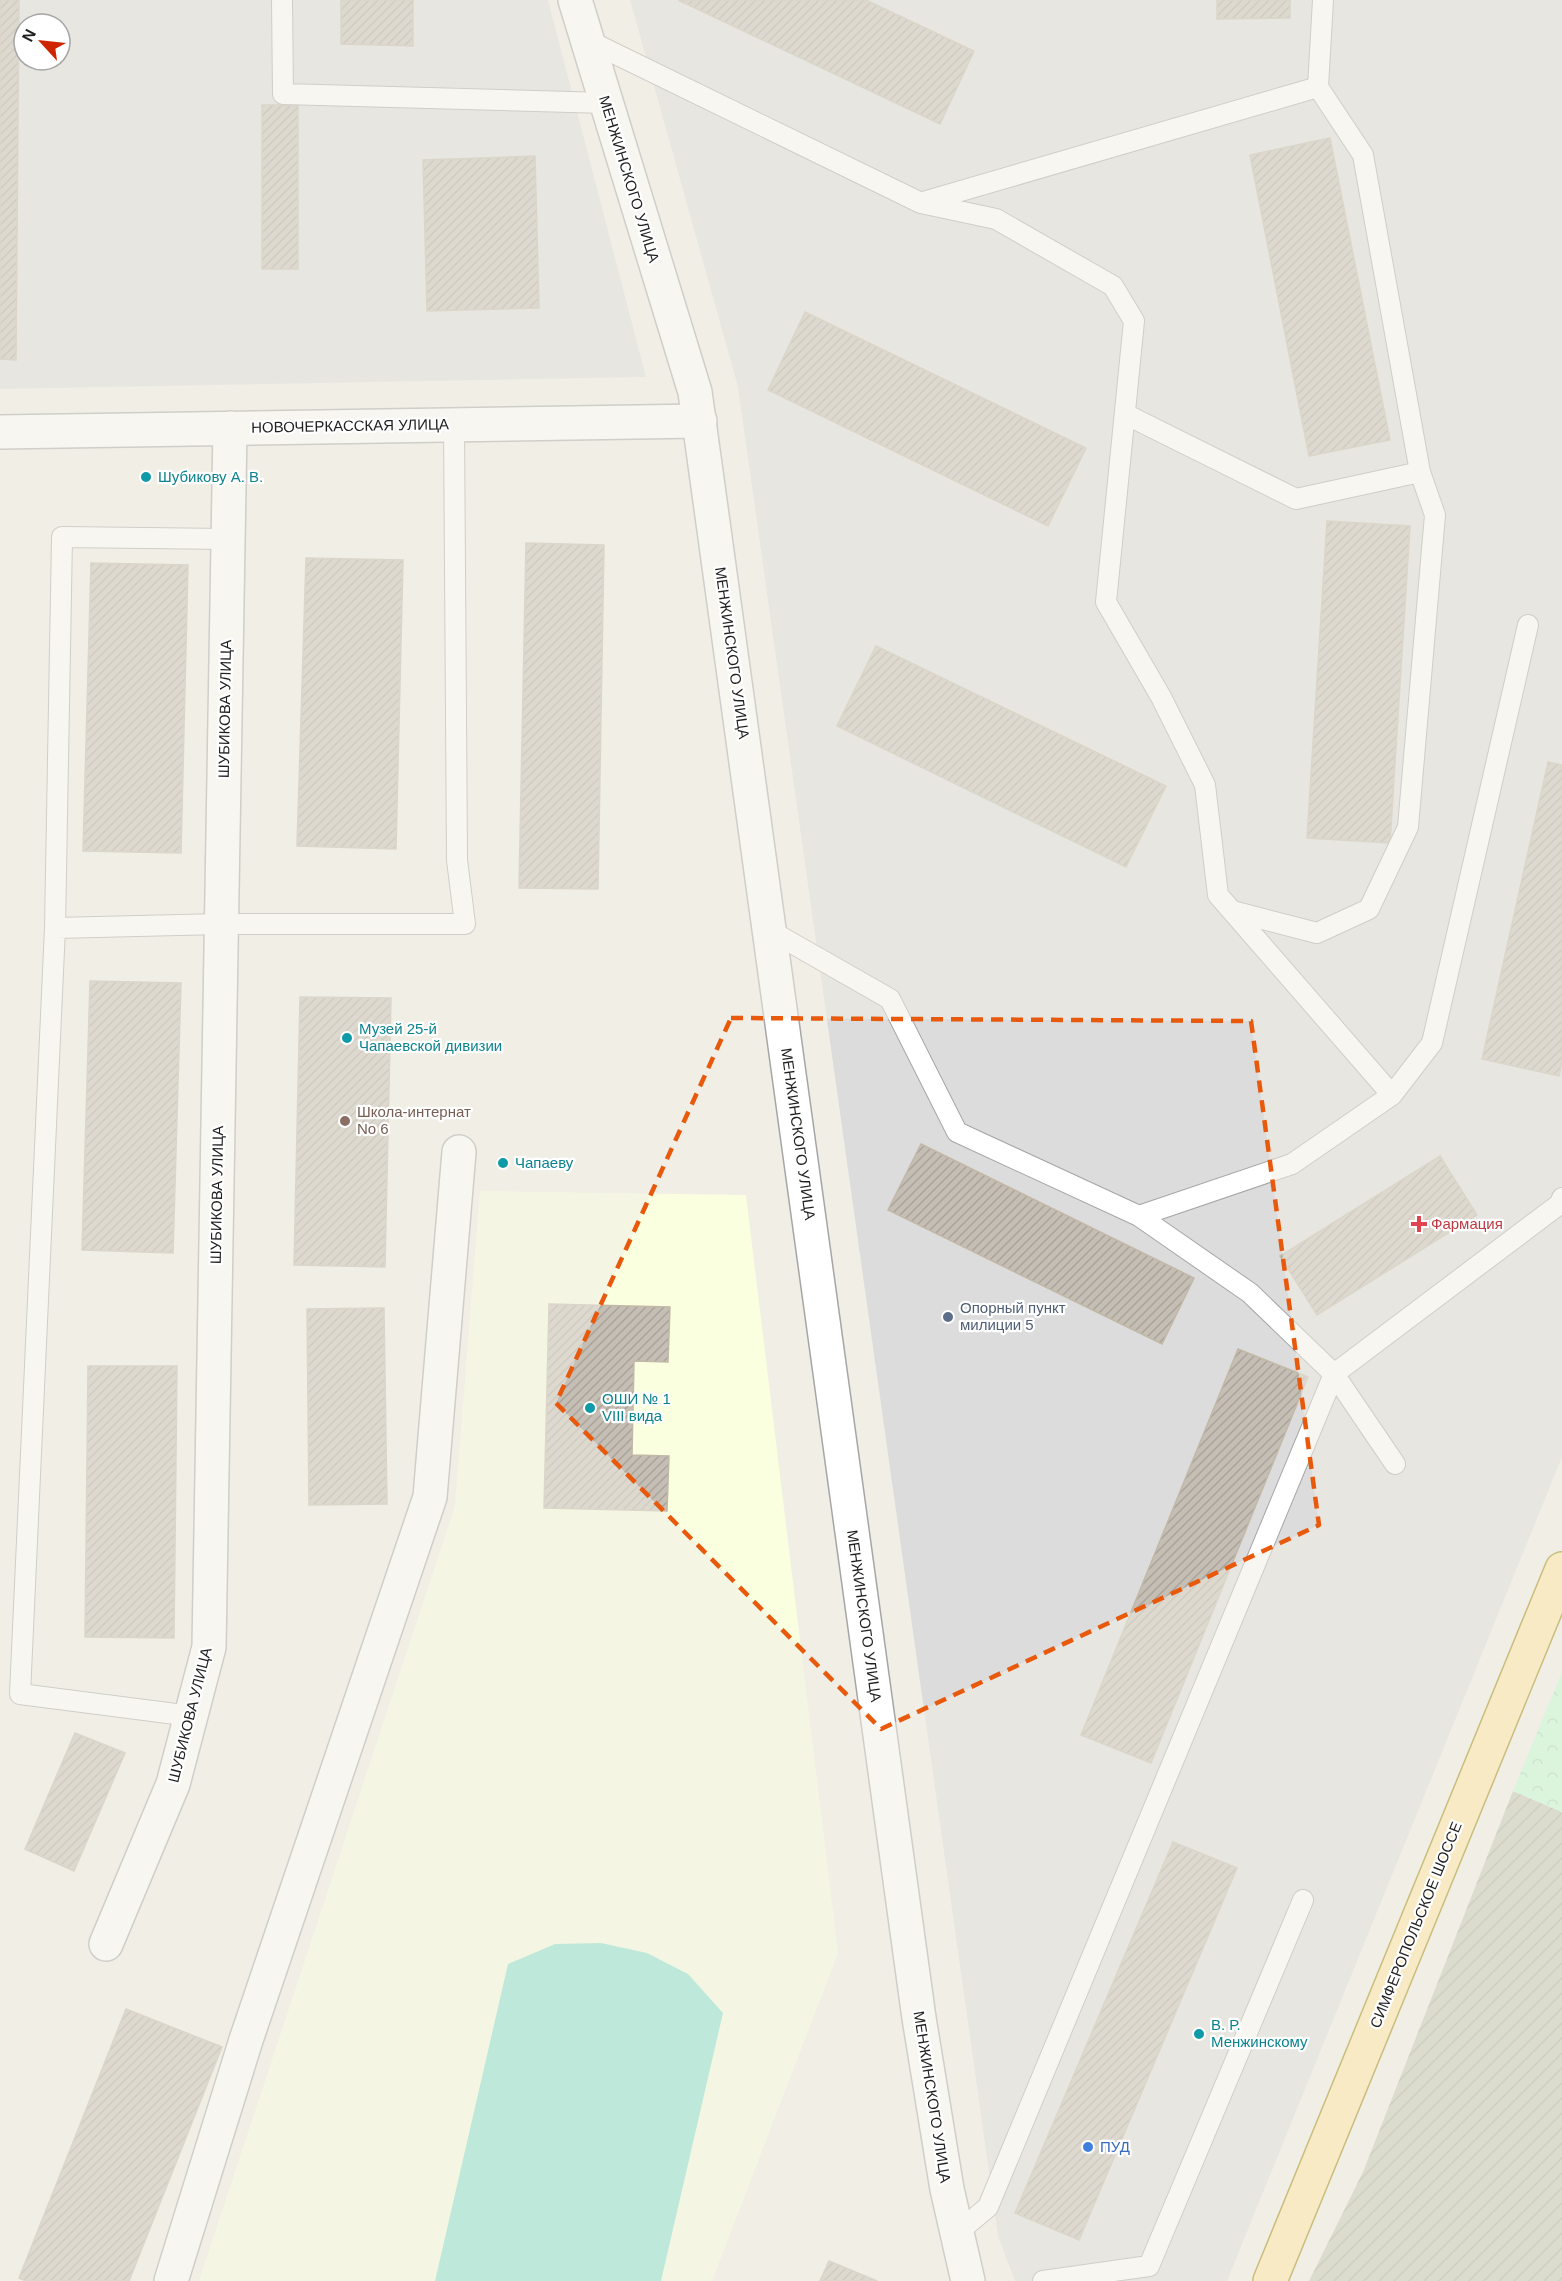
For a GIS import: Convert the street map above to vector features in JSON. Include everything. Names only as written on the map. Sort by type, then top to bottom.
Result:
[{"type":"main road","name":"СИМФЕРОПОЛЬСКОЕ ШОССЕ","points":[[1270,2281],[1562,1569]]},
{"type":"street","name":"МЕНЖИНСКОГО УЛИЦА","points":[[575,0],[695,392],[700,421],[919,2018],[948,2189],[968,2281]]},
{"type":"street","name":"НОВОЧЕРКАССКАЯ УЛИЦА","points":[[0,432],[700,421]]},
{"type":"street","name":"ШУБИКОВА УЛИЦА","points":[[106,1944],[173,1784],[209,1647],[230,429]]},
{"type":"street","points":[[171,2281],[250,2028],[430,1497],[459,1152]]},
{"type":"lane","points":[[282,0],[283,94],[606,103]]},
{"type":"lane","points":[[1232,911],[1317,933],[1369,909],[1408,827],[1435,515],[1420,472],[1363,155],[1318,87],[1323,0]]},
{"type":"lane","points":[[587,40],[921,203],[996,219],[1113,286],[1134,321],[1106,602],[1161,697],[1204,785],[1218,895],[1392,1095]]},
{"type":"lane","points":[[921,203],[1318,87]]},
{"type":"lane","points":[[1125,414],[1296,499],[1420,472]]},
{"type":"lane","points":[[55,928],[221,924],[465,924],[457,860],[454,425]]},
{"type":"lane","points":[[191,1716],[20,1694],[55,928],[62,537],[227,539]]},
{"type":"lane","points":[[1139,1216],[1292,1164],[1392,1095],[1432,1043],[1528,625]]},
{"type":"lane","points":[[770,930],[890,999],[957,1132],[1139,1216],[1250,1293],[1334,1374],[1395,1464]]},
{"type":"lane","points":[[958,2232],[988,2207],[1334,1374],[1561,1203],[1562,1198]]},
{"type":"lane","points":[[1042,2281],[1149,2266],[1303,1900]]},
{"type":"highlighted area","points":[[731,1018],[1251,1021],[1319,1525],[881,1729],[556,1403]]},
{"type":"shaded area","points":[[0,0],[548,0],[646,377],[0,389]]},
{"type":"shaded area","points":[[630,0],[1562,0],[1562,1457],[1227,2281],[1015,2281],[998,2236],[738,387]]},
{"type":"shaded area","points":[[480,1191],[746,1195],[838,1953],[712,2281],[199,2281],[455,1506]]},
{"type":"shaded area","points":[[1513,1791],[1562,1812],[1562,2281],[1309,2281],[1363,2172]]},
{"type":"shaded area","points":[[601,1943],[647,1953],[688,1974],[723,2013],[661,2281],[435,2281],[508,1964],[555,1944]]},
{"type":"green space","points":[[1562,1672],[1562,1812],[1513,1791]]},
{"type":"building","points":[[0,0],[19,0],[19,12],[12,12],[12,72],[18,72],[16,360],[0,359]]},
{"type":"building","points":[[341,0],[413,0],[413,46],[341,44]]},
{"type":"building","points":[[678,0],[866,0],[974,51],[940,124]]},
{"type":"building","points":[[1217,0],[1290,0],[1290,18],[1217,19]]},
{"type":"building","points":[[262,105],[298,105],[298,269],[262,269]]},
{"type":"building","points":[[1330,138],[1390,440],[1309,456],[1250,155]]},
{"type":"building","points":[[535,156],[539,308],[427,311],[423,160]]},
{"type":"building","points":[[805,312],[1086,448],[1048,526],[768,390]]},
{"type":"building","points":[[1327,521],[1410,526],[1390,843],[1307,838]]},
{"type":"building","points":[[526,543],[604,545],[598,889],[519,888]]},
{"type":"building","points":[[306,558],[403,560],[396,849],[297,846]]},
{"type":"building","points":[[91,563],[188,565],[181,853],[83,851]]},
{"type":"building","points":[[876,646],[1166,786],[1126,867],[837,726]]},
{"type":"building","points":[[1548,762],[1562,765],[1562,1062],[1559,1076],[1482,1059]]},
{"type":"building","points":[[90,981],[181,983],[173,1253],[82,1250]]},
{"type":"building","points":[[300,997],[391,998],[385,1267],[294,1265]]},
{"type":"building","points":[[921,1144],[1194,1278],[1162,1344],[888,1210]]},
{"type":"building","points":[[1440,1156],[1477,1215],[1317,1315],[1280,1256]]},
{"type":"building","name":"ОШИ № 1 VIII вида","points":[[549,1304],[670,1307],[668,1362],[634,1361],[632,1455],[669,1456],[667,1511],[544,1508]]},
{"type":"building","points":[[384,1308],[387,1504],[309,1505],[307,1309]]},
{"type":"building","points":[[1238,1349],[1308,1377],[1151,1763],[1081,1735]]},
{"type":"building","points":[[88,1366],[177,1366],[174,1638],[85,1637]]},
{"type":"building","points":[[75,1733],[125,1753],[74,1871],[25,1849]]},
{"type":"building","points":[[1173,1842],[1237,1868],[1079,2240],[1015,2213]]},
{"type":"building","points":[[126,2009],[222,2047],[129,2281],[26,2281],[19,2278]]},
{"type":"building","points":[[829,2261],[877,2281],[820,2281]]},
{"type":"place","name":"Шубикову А. В.","points":[[146,477]]},
{"type":"place","name":"Музей 25-й Чапаевской дивизии","points":[[347,1038]]},
{"type":"place","name":"Школа-интернат No 6","points":[[345,1121]]},
{"type":"place","name":"Чапаеву","points":[[503,1163]]},
{"type":"place","name":"Фармация","points":[[1419,1224]]},
{"type":"place","name":"Опорный пункт милиции 5","points":[[948,1317]]},
{"type":"place","name":"ОШИ № 1 VIII вида","points":[[590,1408]]},
{"type":"place","name":"В. Р. Менжинскому","points":[[1199,2034]]},
{"type":"place","name":"ПУД","points":[[1088,2147]]}]
